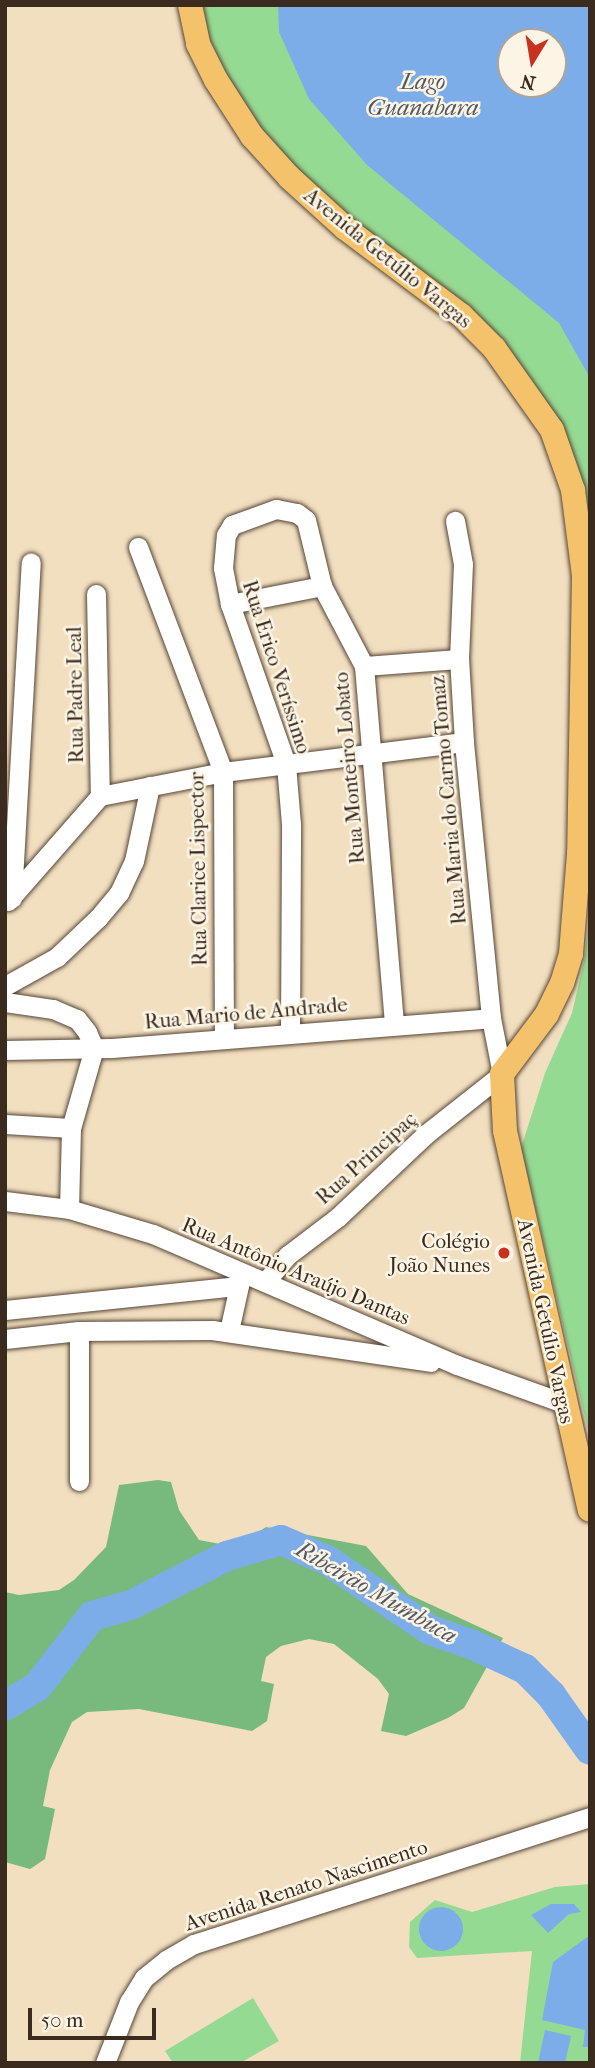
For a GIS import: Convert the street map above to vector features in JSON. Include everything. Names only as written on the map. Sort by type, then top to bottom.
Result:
[{"type":"main road","name":"Avenida Getúlio Vargas","points":[[187,7],[198,44],[216,80],[252,136],[289,177],[345,228],[461,315],[494,348],[552,430],[573,490],[584,576],[579,840],[571,954],[562,983],[523,1069],[505,1131]]},
{"type":"main road","name":"Avenida Getúlio Vargas","points":[[547,1014],[502,1074],[505,1131],[590,1510]]},
{"type":"street","name":"Rua Erico Veríssimo","points":[[290,1032],[291,824],[286,764],[230,604],[222,568],[226,535],[232,525],[276,509],[288,510],[306,520]]},
{"type":"street","name":"Rua Monteiro Lobato","points":[[306,520],[323,586],[365,666],[394,1023]]},
{"type":"street","name":"Rua Maria do Carmo Tomaz","points":[[455,521],[463,565],[459,659],[464,742],[491,1018],[502,1074]]},
{"type":"street","name":"Rua Clarice Lispector","points":[[138,547],[223,772],[224,1037]]},
{"type":"street","points":[[9,900],[31,562]]},
{"type":"street","points":[[230,604],[323,586]]},
{"type":"street","name":"Rua Padre Leal","points":[[96,594],[100,796]]},
{"type":"street","points":[[365,666],[459,659]]},
{"type":"street","points":[[9,900],[100,796],[223,772],[464,742]]},
{"type":"street","points":[[5,986],[57,957],[98,919],[119,893],[134,861],[150,786]]},
{"type":"street","points":[[5,1002],[53,1009],[77,1019],[88,1032],[94,1048],[71,1128],[69,1209]]},
{"type":"street","name":"Rua Mario de Andrade","points":[[5,1050],[94,1048],[394,1023],[491,1018]]},
{"type":"street","name":"Rua Principaç","points":[[267,1282],[288,1255],[338,1217],[426,1134],[502,1074]]},
{"type":"street","points":[[5,1124],[71,1128]]},
{"type":"street","name":"Rua Antônio Araújo Dantas","points":[[5,1201],[69,1209],[153,1234],[241,1280],[267,1282],[457,1366],[564,1403]]},
{"type":"street","points":[[5,1310],[241,1280],[229,1331]]},
{"type":"street","points":[[79,1331],[79,1481]]},
{"type":"street","points":[[5,1339],[79,1331],[229,1331],[457,1366]]},
{"type":"street","name":"Avenida Renato Nascimento","points":[[106,2062],[129,2002],[144,1978],[166,1960],[194,1944],[585,1818]]},
{"type":"green space","name":"Lago Guanabara","points":[[190,5],[590,5],[590,737],[579,528],[525,390],[252,136]]},
{"type":"green space","points":[[590,902],[590,1438],[521,1148],[545,1073],[572,1013],[585,957]]},
{"type":"green space","points":[[158,1480],[171,1482],[179,1510],[199,1540],[236,1547],[266,1527],[366,1546],[408,1594],[503,1638],[464,1708],[406,1736],[381,1731],[389,1694],[378,1679],[334,1644],[309,1639],[281,1646],[266,1657],[261,1681],[274,1684],[267,1721],[252,1731],[139,1709],[87,1712],[72,1722],[50,1770],[43,1806],[55,1809],[45,1859],[30,1869],[5,1862],[5,1592],[19,1595],[59,1590],[74,1580],[106,1547],[119,1485]]},
{"type":"green space","points":[[590,1884],[590,2063],[520,2063],[532,1951],[417,1958],[409,1947],[410,1922],[435,1900],[472,1912],[555,1887]]},
{"type":"green space","points":[[253,1998],[279,2041],[240,2063],[173,2063],[165,2051]]},
{"type":"water","name":"Lago Guanabara","points":[[278,5],[590,5],[590,378],[559,323],[367,165],[309,99],[279,32]]},
{"type":"water","points":[[551,1904],[574,1904],[581,1912],[569,1914],[548,1933],[531,1915]]},
{"type":"water","points":[[441,1907],[456,1914],[463,1929],[456,1944],[441,1951],[426,1944],[419,1929],[426,1914]]},
{"type":"water","points":[[590,1935],[590,2047],[583,2047],[585,2030],[542,2020],[553,1962]]},
{"type":"water","points":[[545,2030],[571,2036],[565,2063],[538,2063]]},
{"type":"waterway","name":"Ribeirão Mumbuca","points":[[5,1706],[37,1687],[92,1616],[131,1605],[227,1556],[281,1540],[327,1560],[430,1630],[473,1645],[525,1669],[551,1695],[590,1750]]},
{"type":"place","name":"Colégio João Nunes","points":[[504,1253]]}]
